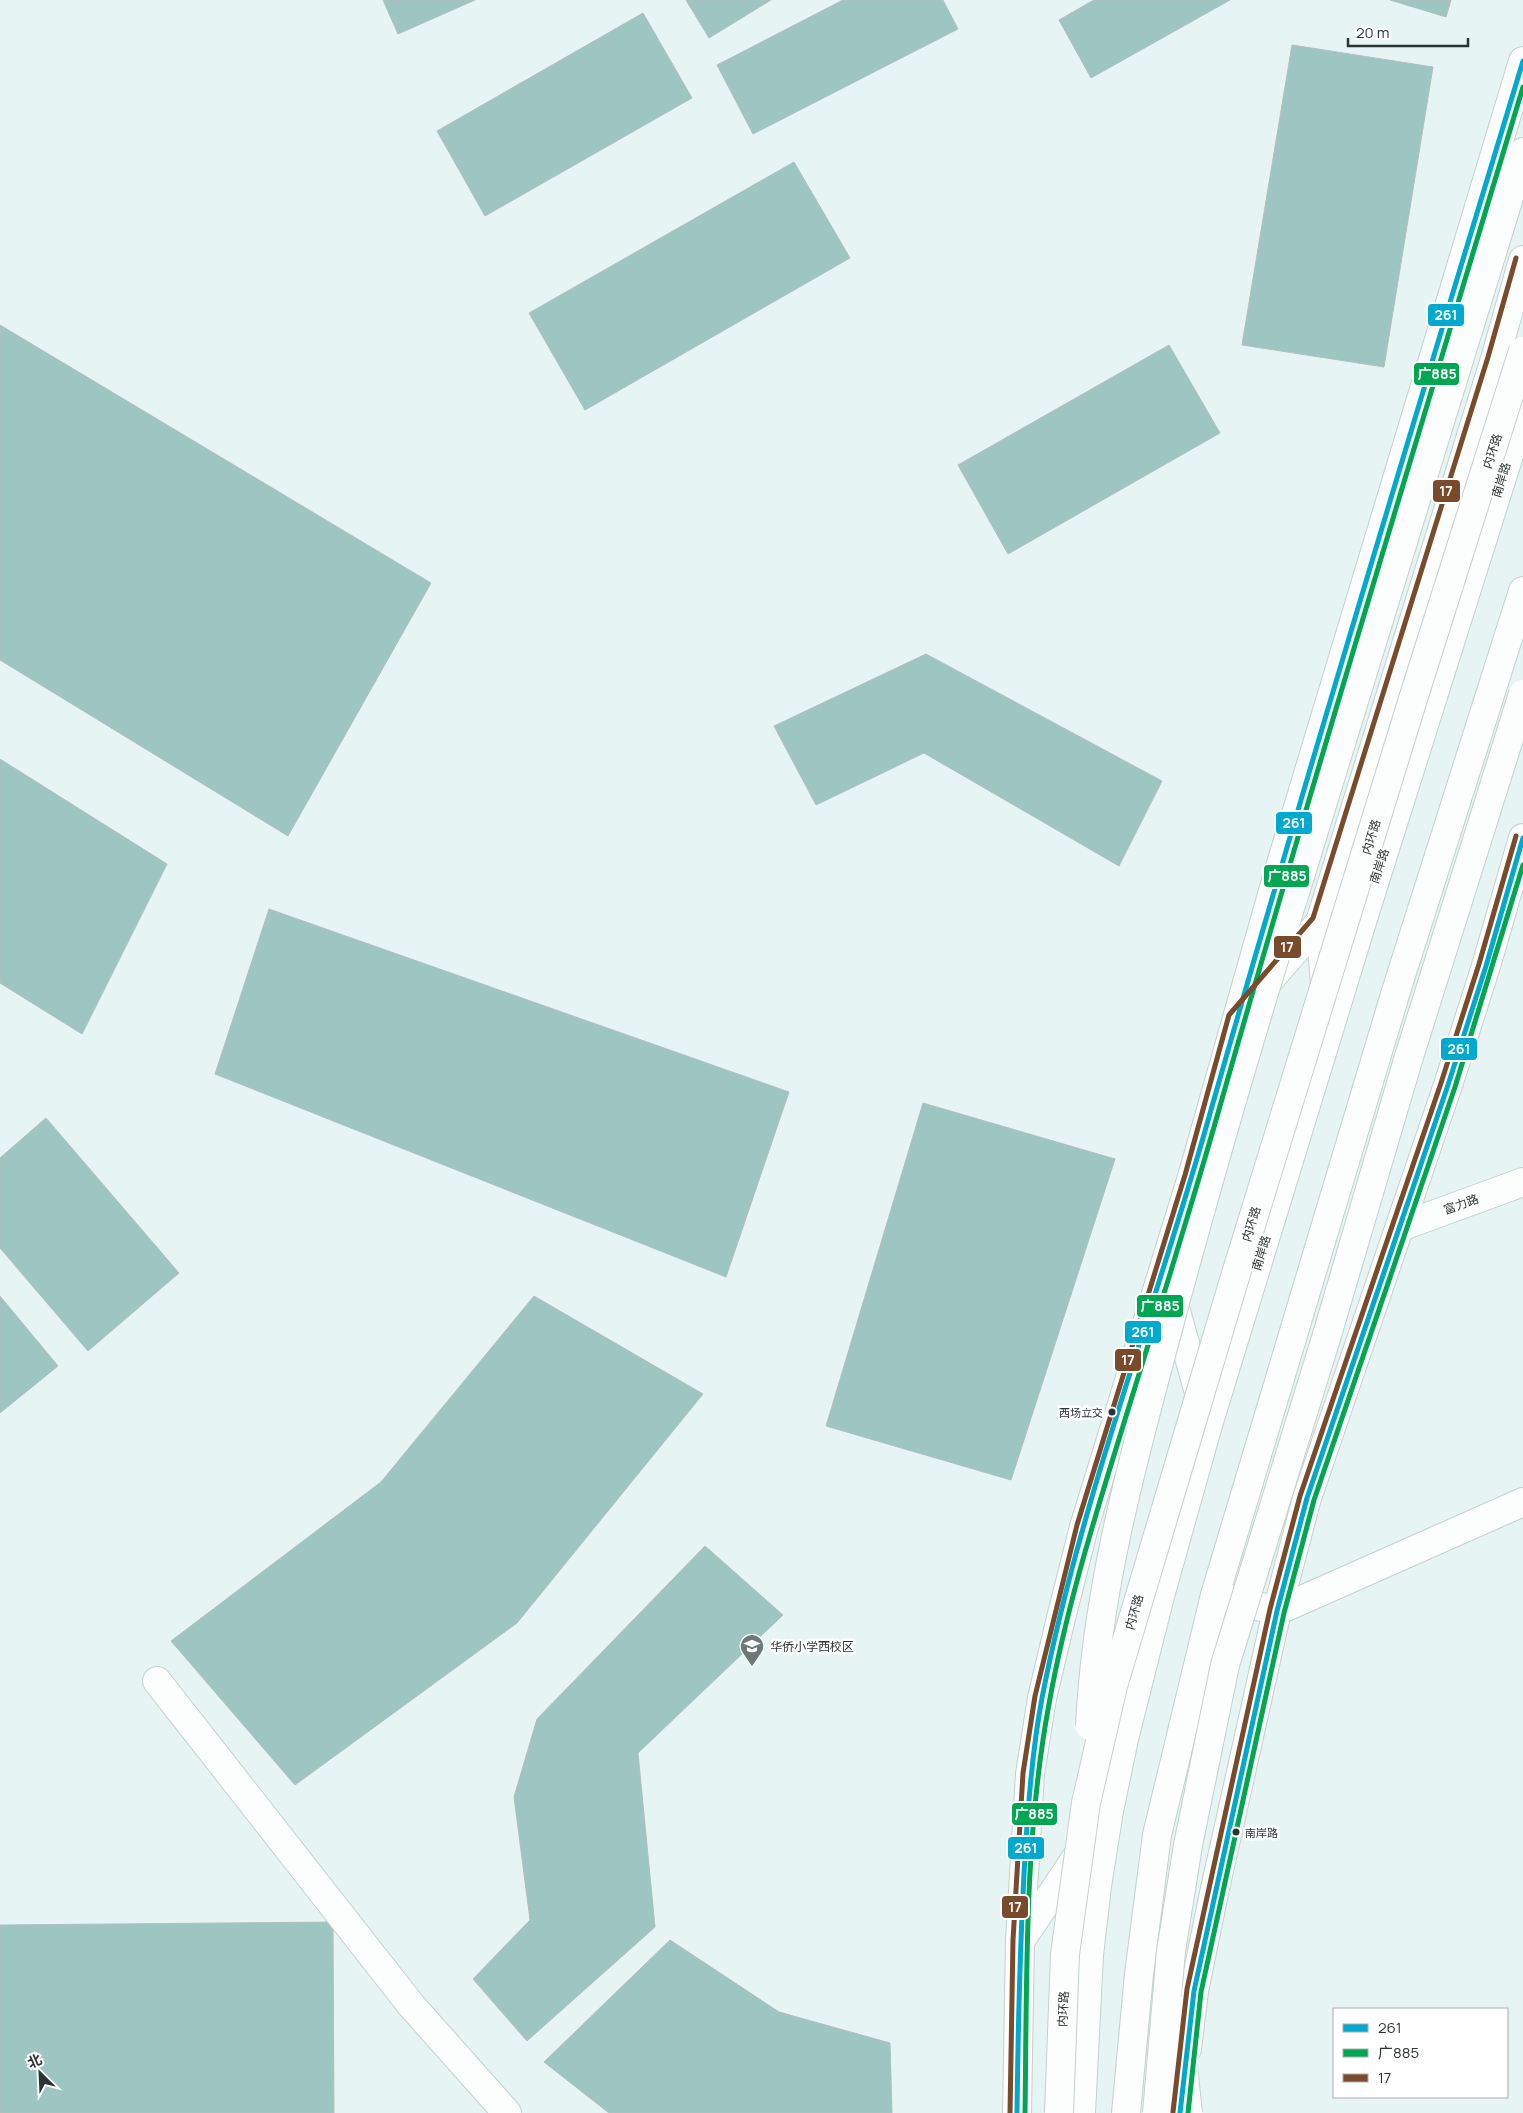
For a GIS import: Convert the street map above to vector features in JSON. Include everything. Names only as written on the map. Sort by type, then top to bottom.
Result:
[{"type":"main road","points":[[1017,2113],[1020,1940],[1030,1774],[1042,1698],[1084,1527],[1192,1177],[1236,1018],[1406,445],[1523,61]]},
{"type":"main road","points":[[1020,1940],[1097,1807],[1092,1688],[1101,1612],[1107,1576],[1146,1412],[1210,1171],[1246,1047],[1523,152]]},
{"type":"main road","points":[[1328,1032],[1320,922],[1495,359],[1523,260]]},
{"type":"main road","name":"内环路","points":[[1059,2113],[1065,1954],[1097,1807],[1112,1686],[1413,699],[1523,352]]},
{"type":"main road","name":"南岸路","points":[[1081,2113],[1097,1807],[1124,1739],[1160,1596],[1208,1425],[1328,1032],[1523,411]]},
{"type":"main road","points":[[1126,2113],[1139,1974],[1158,1835],[1184,1719],[1215,1595],[1397,988],[1523,591]]},
{"type":"main road","points":[[1157,2113],[1171,1951],[1188,1845],[1225,1665],[1330,1326],[1408,1060],[1523,694]]},
{"type":"main road","points":[[1180,2113],[1194,1991],[1277,1611],[1307,1498],[1400,1227],[1486,966],[1523,838]]},
{"type":"main road","points":[[1236,1018],[1320,922]]},
{"type":"main road","name":"富力路","points":[[1400,1227],[1523,1182]]},
{"type":"main road","points":[[1163,1267],[1208,1425]]},
{"type":"main road","points":[[1215,1595],[1277,1611],[1523,1502]]},
{"type":"main road","points":[[157,1681],[411,2004],[507,2113]]},
{"type":"main road","points":[[1171,1951],[1188,2113]]},
{"type":"building","points":[[383,0],[475,0],[398,34]]},
{"type":"building","points":[[686,0],[771,0],[709,38]]},
{"type":"building","points":[[843,0],[943,0],[958,29],[753,134],[717,65]]},
{"type":"building","points":[[1094,0],[1230,0],[1091,78],[1059,20]]},
{"type":"building","points":[[1390,0],[1451,0],[1446,17]]},
{"type":"building","points":[[643,13],[692,98],[485,216],[437,131]]},
{"type":"building","points":[[1292,45],[1433,67],[1384,367],[1242,345]]},
{"type":"building","points":[[794,162],[850,258],[585,410],[529,313]]},
{"type":"building","points":[[0,325],[431,583],[288,836],[0,660]]},
{"type":"building","points":[[1169,345],[1220,433],[1008,554],[958,465]]},
{"type":"building","points":[[926,654],[1162,781],[1119,866],[924,753],[816,805],[774,726]]},
{"type":"building","points":[[0,759],[167,864],[82,1034],[0,983]]},
{"type":"building","points":[[269,909],[789,1092],[726,1277],[215,1074]]},
{"type":"building","points":[[923,1103],[1115,1159],[1011,1480],[826,1426]]},
{"type":"building","points":[[46,1118],[179,1273],[88,1351],[0,1248],[0,1158]]},
{"type":"building","points":[[0,1296],[58,1366],[0,1413]]},
{"type":"building","points":[[534,1296],[703,1394],[517,1623],[295,1785],[171,1641],[381,1482]]},
{"type":"building","points":[[705,1546],[783,1615],[638,1753],[655,1927],[527,2041],[473,1979],[530,1920],[514,1797],[537,1719]]},
{"type":"building","points":[[333,1922],[334,2113],[0,2113],[0,1925]]},
{"type":"building","points":[[670,1940],[779,2012],[890,2043],[892,2113],[609,2113],[544,2062]]},
{"type":"transit line","name":"261","points":[[1017,2113],[1021,1953],[1029,1797],[1042,1698],[1058,1625],[1076,1553],[1118,1410],[1186,1196],[1323,725],[1523,61]]},
{"type":"transit line","name":"广885","points":[[1025,2113],[1028,1908],[1035,1805],[1041,1754],[1055,1670],[1071,1604],[1099,1504],[1203,1166],[1328,736],[1523,87]]},
{"type":"transit line","name":"17","points":[[1010,2113],[1013,1940],[1023,1773],[1035,1696],[1077,1525],[1185,1175],[1229,1015],[1313,918],[1488,357],[1516,258]]},
{"type":"transit line","name":"17","points":[[1173,2112],[1187,1989],[1270,1609],[1300,1496],[1441,1083],[1479,964],[1516,836]]},
{"type":"transit line","name":"261","points":[[1180,2113],[1194,1991],[1277,1611],[1307,1498],[1448,1085],[1486,966],[1523,838]]},
{"type":"transit line","name":"广885","points":[[1188,2113],[1201,1992],[1284,1613],[1314,1500],[1455,1087],[1523,865]]},
{"type":"place","name":"西场立交","points":[[1112,1412]]},
{"type":"place","name":"华侨小学西校区","points":[[752,1667]]},
{"type":"place","name":"南岸路","points":[[1236,1832]]}]
